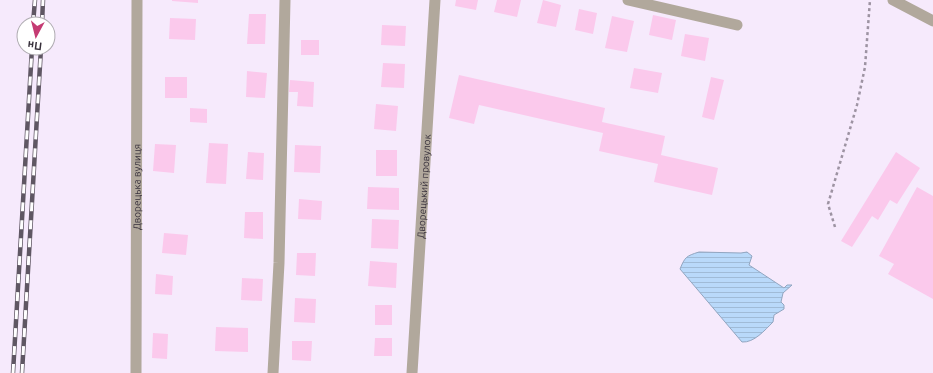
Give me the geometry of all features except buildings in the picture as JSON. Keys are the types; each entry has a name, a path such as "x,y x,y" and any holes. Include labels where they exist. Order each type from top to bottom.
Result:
{"street":[{"name":"Дворецька вулиця","path":"136,373 137,0"},
{"path":"273,373 279,263 285,0"},
{"name":"Дворецький провулок","path":"412,373 435,0"},
{"path":"628,0 737,25"},
{"path":"893,0 933,22"}],"path":[{"path":"835,227 828,204 857,105 865,67 870,0"}],"water":[{"path":"699,252 747,252 752,256 749,265 784,288 787,285 792,285 783,293 781,302 784,305 784,309 774,315 773,322 755,338 742,342 680,269 686,258"}],"railway":[{"path":"34,16 35,0"},
{"path":"42,16 43,0"},
{"path":"13,373 32,56"},
{"path":"22,373 41,56"}]}
